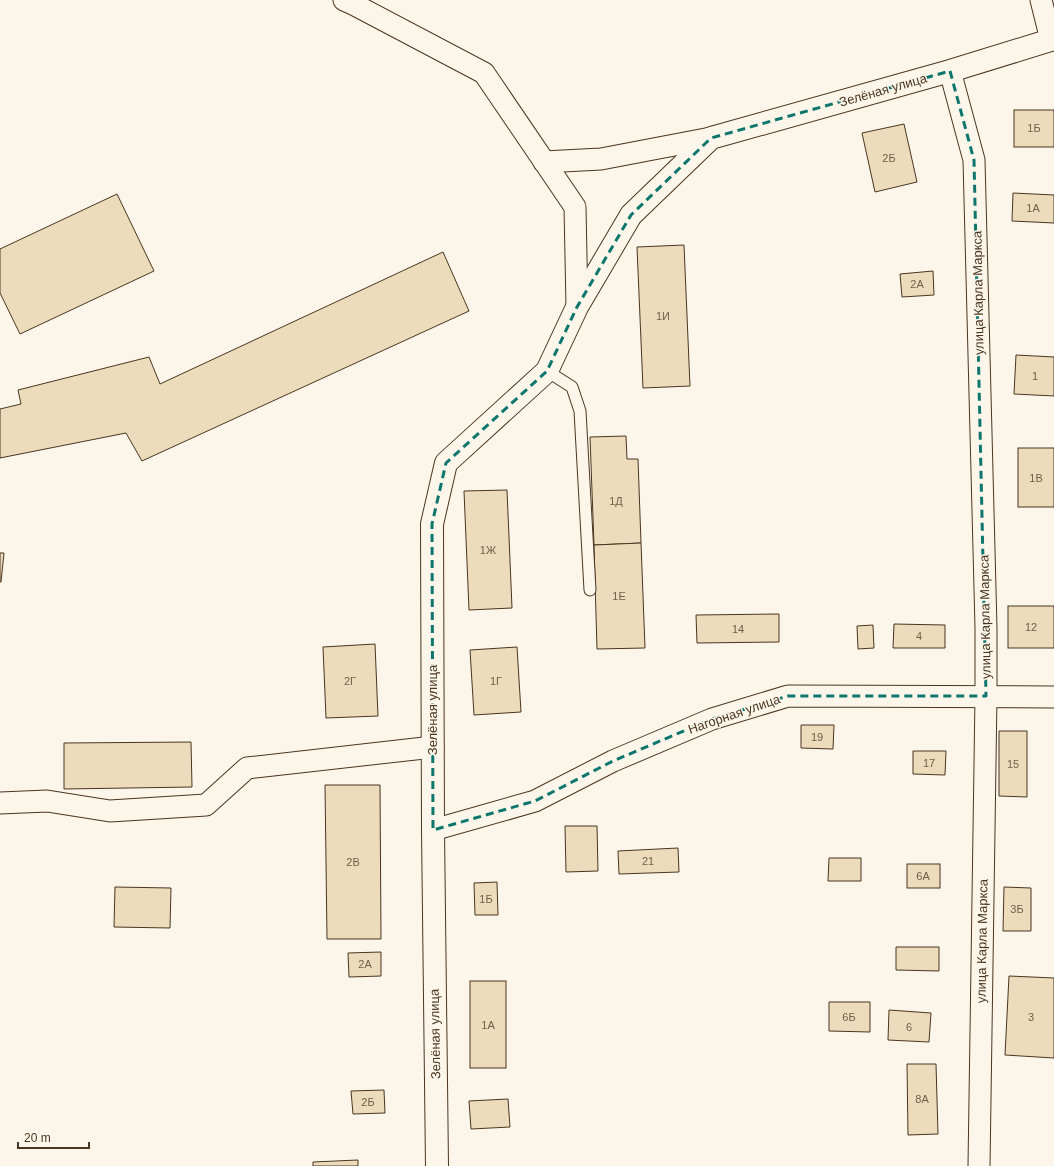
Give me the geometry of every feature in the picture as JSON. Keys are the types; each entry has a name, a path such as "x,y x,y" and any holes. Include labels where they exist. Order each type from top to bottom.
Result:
{"street":[{"path":"344,0 355,4 484,73 575,207 578,307"},
{"path":"1041,0 1053,39"},
{"name":"Зелёная улица","path":"437,1166 432,747 432,524 446,462 547,371 578,307 631,215 711,138 950,71 1053,39"},
{"name":"улица Карла Маркса","path":"950,71 974,160 986,628 979,1166"},
{"path":"544,162 601,159 711,138"},
{"name":"Нагорная улица","path":"433,830 535,801 613,762 712,719 788,696 1054,697"},
{"path":"0,803 47,801 110,811 206,805 247,768 432,747"}],"lane":[{"path":"547,371 572,387 580,411 590,590"}],"highlighted area":[{"path":"950,71 974,160 986,696 788,696 712,719 613,761 535,801 433,830 432,524 446,463 547,371 577,307 631,215 711,138"}],"building":[{"path":"1014,110 1054,110 1054,147 1014,147"},
{"path":"904,124 917,182 875,192 862,133"},
{"path":"1013,193 1054,195 1054,223 1012,221"},
{"path":"117,194 154,271 20,334 0,293 0,249"},
{"path":"684,245 690,386 643,388 637,247"},
{"path":"443,252 469,311 142,461 126,433 0,458 0,409 21,404 18,390 149,357 160,384"},
{"path":"933,271 934,295 902,297 900,274"},
{"path":"1016,355 1054,357 1054,396 1014,394"},
{"path":"626,436 627,459 638,459 641,543 594,545 590,437"},
{"path":"1018,448 1054,448 1054,507 1018,507"},
{"path":"507,490 512,608 469,610 464,491"},
{"path":"641,543 645,648 597,649 594,545"},
{"path":"0,553 4,553 1,582 0,582"},
{"path":"1008,606 1054,606 1054,648 1008,648"},
{"path":"779,614 779,642 697,643 696,615"},
{"path":"894,624 945,625 945,648 893,648"},
{"path":"873,625 874,648 858,649 857,626"},
{"path":"375,644 378,716 326,718 323,647"},
{"path":"517,647 521,712 474,715 470,650"},
{"path":"801,725 834,725 833,749 801,748"},
{"path":"999,731 1027,731 1027,797 999,796"},
{"path":"191,742 192,787 64,789 64,743"},
{"path":"913,751 946,751 945,775 913,774"},
{"path":"325,785 380,785 381,939 327,939"},
{"path":"565,826 597,826 598,871 566,872"},
{"path":"678,848 679,872 619,874 618,851"},
{"path":"829,858 861,858 861,881 828,881"},
{"path":"907,864 940,864 940,888 907,888"},
{"path":"497,882 498,915 475,915 474,883"},
{"path":"115,887 171,888 170,928 114,927"},
{"path":"1004,887 1031,888 1031,931 1003,931"},
{"path":"896,947 939,947 939,971 896,970"},
{"path":"381,952 381,976 349,977 348,953"},
{"path":"1009,976 1054,978 1054,1058 1005,1055"},
{"path":"470,981 506,981 506,1068 470,1068"},
{"path":"829,1002 870,1002 870,1032 829,1031"},
{"path":"889,1010 931,1013 929,1042 888,1040"},
{"path":"907,1064 936,1064 938,1134 908,1135"},
{"path":"384,1090 385,1113 353,1114 351,1091"},
{"path":"508,1099 510,1127 471,1129 469,1101"},
{"path":"358,1160 358,1166 313,1166 313,1162"}]}
